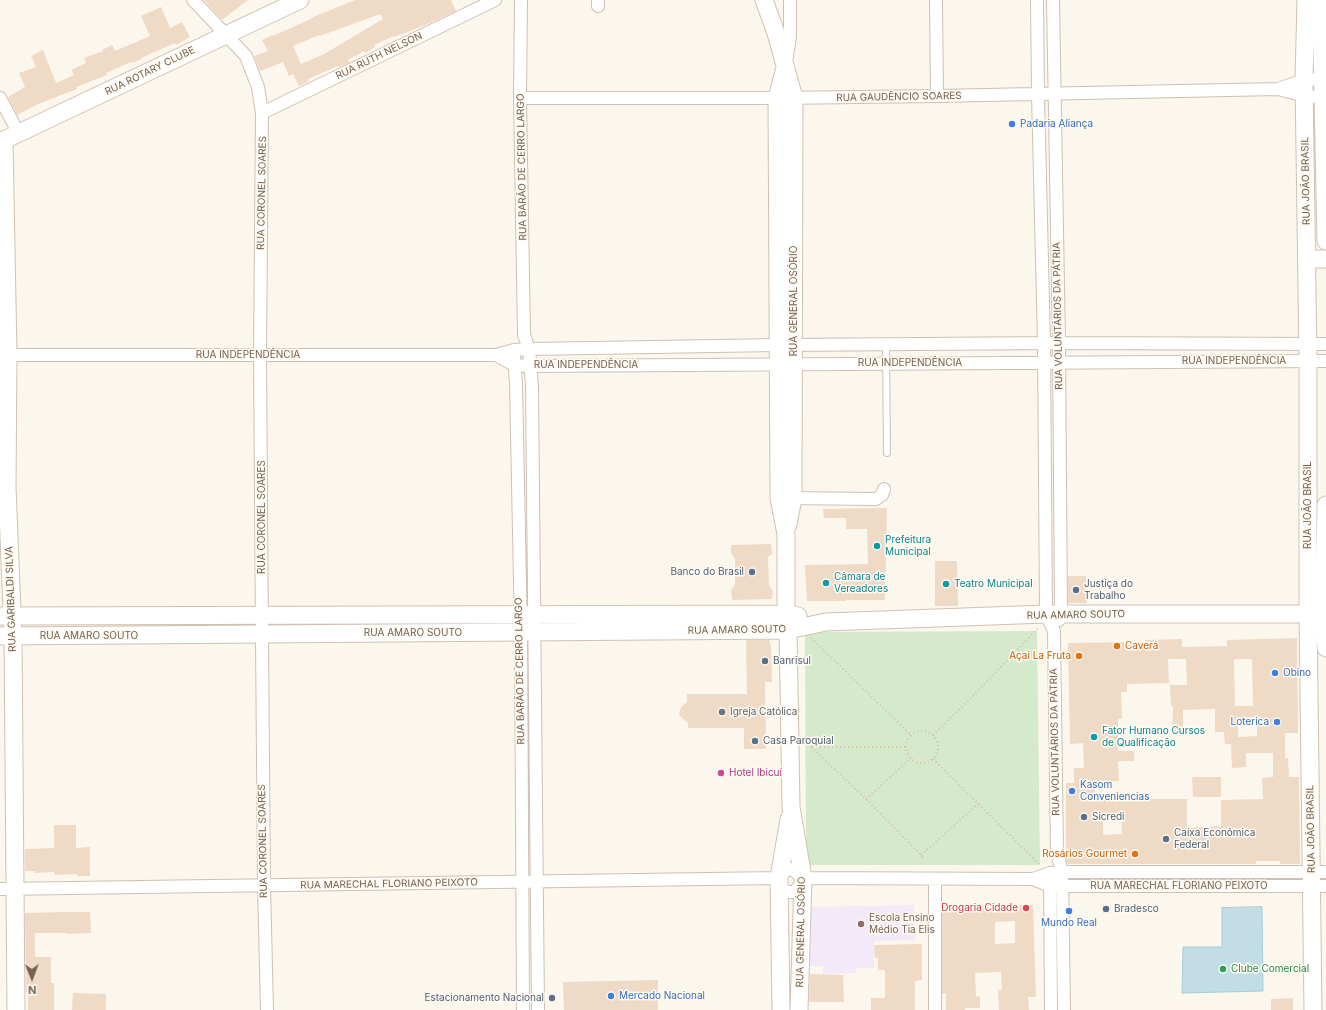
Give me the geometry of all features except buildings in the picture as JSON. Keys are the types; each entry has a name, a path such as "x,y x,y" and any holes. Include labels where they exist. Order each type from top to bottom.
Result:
{"street":[{"name":"RUA CORONEL SOARES","path":"193,0 246,56 258,87 262,113 260,355 264,885 267,1010"},
{"name":"RUA ROTARY CLUBE","path":"8,139 300,0"},
{"name":"RUA RUTH NELSON","path":"262,113 495,0"},
{"name":"RUA BARÃO DE CERRO LARGO","path":"521,0 520,98 524,335 530,349 532,410 533,532 527,615"},
{"path":"764,0 776,32 785,68"},
{"name":"RUA GENERAL OSÓRIO","path":"786,182 777,98 785,68 790,37 790,0"},
{"path":"936,0 937,96"},
{"name":"RUA VOLUNTÁRIOS DA PÁTRIA","path":"1037,0 1046,522 1054,614"},
{"name":"RUA VOLUNTÁRIOS DA PÁTRIA","path":"1051,1010 1057,853 1054,614 1060,521 1059,343 1053,0"},
{"name":"RUA JOÃO BRASIL","path":"1306,0 1304,88 1308,361 1320,614 1319,879 1313,1010"},
{"name":"RUA JOÃO BRASIL","path":"1321,0 1325,98 1326,241"},
{"name":"RUA GENERAL OSÓRIO","path":"785,68 794,98 786,182 786,534 791,807 803,878 799,1010"},
{"name":"RUA GAUDÊNCIO SOARES","path":"520,98 794,98 1278,89 1304,88 1324,79"},
{"name":"RUA GAUDÊNCIO SOARES","path":"1304,88 1325,98"},
{"path":"0,98 8,139"},
{"name":"RUA GARIBALDI SILVA","path":"8,139 3,215 7,889 16,1010"},
{"path":"1040,183 1056,183"},
{"path":"1307,259 1326,258"},
{"path":"514,350 524,335"},
{"name":"RUA INDEPENDÊNCIA","path":"4,356 496,355 514,350 530,349 786,345 1059,343 1326,344"},
{"path":"1146,362 1147,343"},
{"path":"690,347 690,365"},
{"name":"RUA BARÃO DE CERRO LARGO","path":"514,350 519,532 527,615 536,793 534,1010"},
{"name":"RUA INDEPENDÊNCIA","path":"496,355 514,365 530,366 1326,361"},
{"path":"516,411 532,410"},
{"path":"786,498 876,499 882,495 884,489"},
{"name":"RUA JOÃO BRASIL","path":"1326,505 1320,614 1326,648"},
{"path":"1046,522 1060,521"},
{"path":"519,532 533,532"},
{"name":"RUA AMARO SOUTO","path":"6,616 527,615 826,622 1054,614 1320,614"},
{"name":"RUA AMARO SOUTO","path":"6,636 528,632 787,622"},
{"name":"RUA BARÃO DE CERRO LARGO","path":"523,1010 521,793 528,632"},
{"path":"521,793 536,793"},
{"name":"RUA GENERAL OSÓRIO","path":"781,1010 779,878 791,807"},
{"name":"RUA MARECHAL FLORIANO PEIXOTO","path":"7,889 779,878 786,870 792,869 803,878 1033,879 1056,873 1319,879"},
{"path":"779,878 781,886 786,892 794,892 800,886 803,878"},
{"path":"935,879 935,1010"},
{"name":"RUA MARECHAL FLORIANO PEIXOTO","path":"1033,879 1056,885 1319,879"},
{"name":"RUA VOLUNTÁRIOS DA PÁTRIA","path":"1056,885 1064,1010"}],"lane":[{"path":"886,345 887,453"}],"path":[{"path":"933,735 1054,614"},
{"path":"810,638 911,736"},
{"path":"919,731 924,731 933,735 936,739 938,750 933,759 924,763 919,763 911,758 906,747 911,736 919,731"},
{"path":"906,747 811,747 866,799 924,859"},
{"path":"866,799 911,758"},
{"path":"933,759 1040,865 1056,873"},
{"path":"921,856 978,804"}],"shaded area":[{"name":"Escola Ensino Médio Tia Elis","path":"914,905 915,940 874,941 874,968 857,968 856,973 823,974 823,966 809,966 808,907"}],"green space":[{"path":"1037,631 1040,865 806,865 805,632"}],"water":[{"name":"Clube Comercial","path":"1262,907 1263,991 1182,993 1183,947 1222,947 1222,908"}],"place":[{"name":"Padaria Aliança","path":"1012,124"},
{"name":"Prefeitura Municipal","path":"877,546"},
{"name":"Banco do Brasil","path":"752,572"},
{"name":"Câmara de Vereadores","path":"826,583"},
{"name":"Teatro Municipal","path":"946,584"},
{"name":"Justiça do Trabalho","path":"1076,590"},
{"name":"Caverá","path":"1117,646"},
{"name":"Açai La Fruta","path":"1079,656"},
{"name":"Banrisul","path":"765,661"},
{"name":"Obino","path":"1275,673"},
{"name":"Igreja Católica","path":"722,712"},
{"name":"Loterica","path":"1277,722"},
{"name":"Fator Humano Cursos de Qualificação","path":"1094,737"},
{"name":"Casa Paroquial","path":"755,741"},
{"name":"Hotel Ibicuí","path":"721,773"},
{"name":"Kasom Conveniencias","path":"1072,791"},
{"name":"Sicredi","path":"1084,817"},
{"name":"Caixa Econômica Federal","path":"1166,839"},
{"name":"Rosários Gourmet","path":"1135,854"},
{"name":"Drogaria Cidade","path":"1026,908"},
{"name":"Bradesco","path":"1106,909"},
{"name":"Mundo Real","path":"1069,911"},
{"name":"Escola Ensino Médio Tia Elis","path":"861,924"},
{"name":"Clube Comercial","path":"1223,969"},
{"name":"Mercado Nacional","path":"611,996"},
{"name":"Estacionamento Nacional","path":"552,998"}]}
